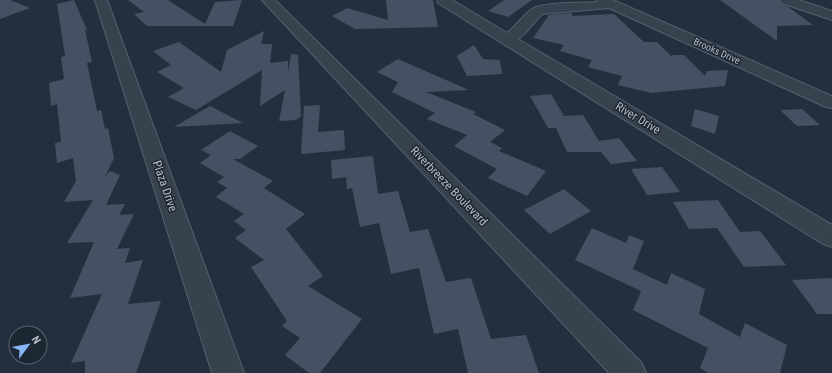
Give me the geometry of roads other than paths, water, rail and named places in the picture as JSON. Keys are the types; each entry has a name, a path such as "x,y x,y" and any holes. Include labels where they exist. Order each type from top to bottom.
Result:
{"street":[{"name":"Plaza Drive","path":"101,0 228,373"},
{"name":"Riverbreeze Boulevard","path":"268,0 630,373"},
{"name":"River Drive","path":"443,0 832,237"},
{"path":"786,0 832,16"},
{"path":"508,39 520,30 537,11 545,9 596,6 606,2"},
{"name":"Brooks Drive","path":"606,2 832,103"}]}
